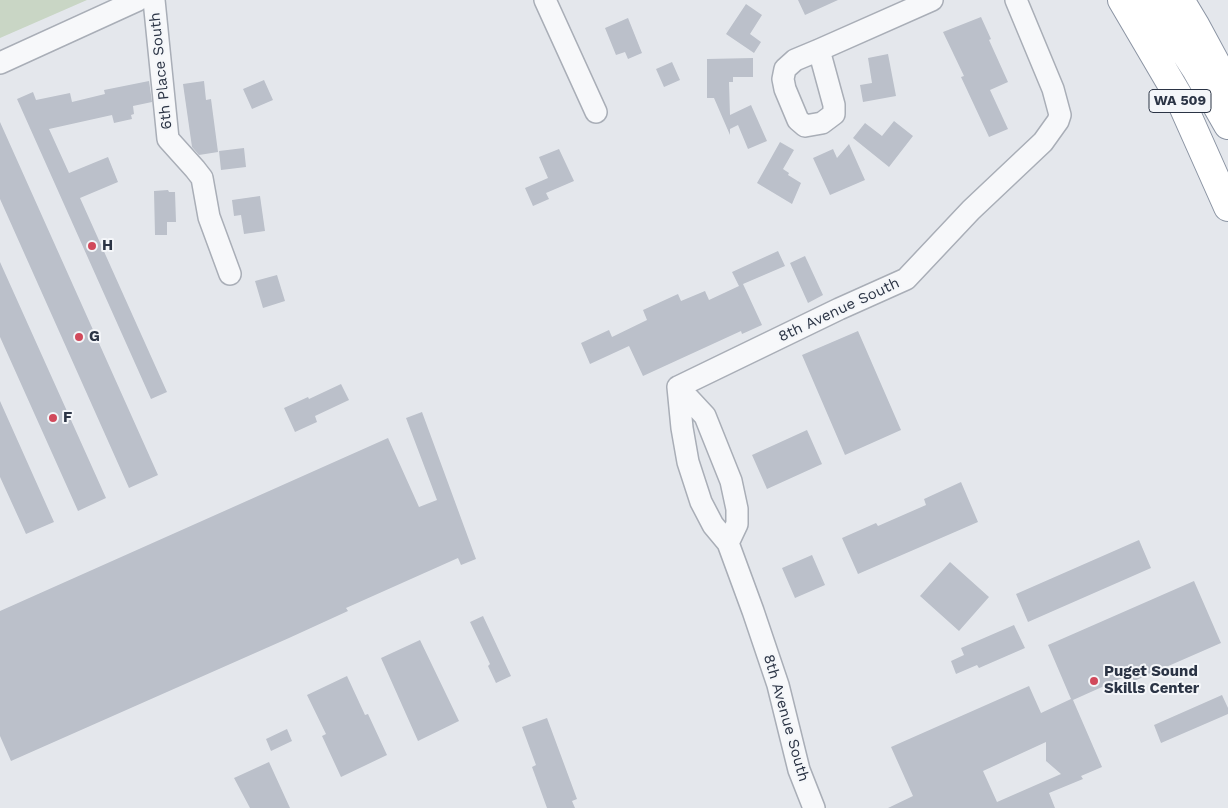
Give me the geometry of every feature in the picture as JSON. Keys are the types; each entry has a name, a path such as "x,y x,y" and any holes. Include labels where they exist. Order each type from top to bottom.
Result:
{"highway":[{"name":"WA 509","path":"1122,0 1179,97 1228,206"},
{"path":"1151,0 1196,69 1228,125"},
{"path":"1180,0 1228,86"}],"street":[{"path":"0,63 138,0"},
{"name":"6th Place South","path":"154,0 168,139 196,168 202,178 209,218 230,274"},
{"path":"545,0 596,112"},
{"path":"819,50 932,0"},
{"name":"8th Avenue South","path":"814,808 799,770 778,685 764,640 728,543 714,525 701,502 688,462 678,387 839,309 906,279 971,210 1043,142 1058,121 1060,115 1053,89 1016,0"},
{"path":"678,387 705,416 731,481 737,509 737,524 728,543"}],"green space":[{"path":"0,0 87,0 0,38"}],"building":[{"path":"798,0 838,0 805,15"},
{"path":"746,4 762,15 750,34 761,42 754,53 726,34"},
{"path":"981,17 1008,82 990,90 1008,129 989,137 961,77 964,76 943,32"},
{"path":"628,18 642,53 628,59 625,52 616,55 605,28"},
{"path":"888,54 896,96 863,102 860,85 872,83 868,58"},
{"path":"753,58 753,77 733,77 733,82 729,82 730,115 751,105 767,141 748,149 738,125 730,129 730,135 714,98 707,98 707,59"},
{"path":"672,62 680,80 664,87 656,69"},
{"path":"264,80 273,100 252,109 243,89"},
{"path":"149,81 152,102 133,106 134,114 131,115 132,119 114,123 112,115 49,129 69,173 108,157 118,182 80,198 167,392 151,399 17,99 33,92 36,100 70,93 72,102 105,94 104,90"},
{"path":"204,81 206,100 211,99 218,152 199,155 192,147 183,84"},
{"path":"894,121 913,136 889,167 853,138 865,123 882,136"},
{"name":"G","path":"0,122 158,475 129,488 0,199"},
{"path":"780,142 794,150 783,169 789,173 788,175 801,183 792,204 757,183"},
{"path":"849,144 865,180 830,195 813,158 833,149 837,158"},
{"path":"244,148 246,167 221,170 219,151"},
{"path":"559,149 574,181 546,193 549,199 533,206 525,188 548,178 539,157"},
{"path":"168,190 169,192 175,192 176,222 167,222 167,235 155,235 154,191"},
{"path":"260,196 265,231 244,234 241,215 234,216 232,200"},
{"path":"778,251 785,266 743,284 762,325 742,334 741,331 643,376 629,346 590,364 581,343 609,330 612,337 647,320 643,310 678,294 681,301 705,291 709,300 739,286 732,272"},
{"path":"805,256 823,295 808,303 790,263"},
{"name":"F","path":"0,262 106,498 78,511 0,337"},
{"path":"277,275 285,301 263,308 255,281"},
{"path":"858,331 901,430 845,455 802,355"},
{"path":"341,384 349,400 315,416 317,422 295,432 284,408"},
{"path":"0,401 54,522 26,534 0,477"},
{"path":"422,412 476,559 461,565 458,558 346,608 348,611 289,638 11,761 0,736 0,611 388,438 419,507 437,500 406,418"},
{"path":"807,430 822,464 767,489 752,455"},
{"path":"961,482 978,522 858,574 842,538 876,523 878,526 926,505 924,499"},
{"path":"1139,540 1151,568 1028,622 1016,594"},
{"path":"812,555 825,585 795,598 782,568"},
{"path":"950,562 989,597 959,631 920,596"},
{"path":"1194,581 1221,643 1134,681 1131,674 1073,700 1102,767 1081,776 1083,779 1049,793 1055,808 888,808 913,796 891,747 1029,686 1041,713 1071,699 1048,645","holes":["1046,742 1046,761 1061,774 997,802 983,771"]},
{"path":"483,616 511,676 496,683 488,666 490,664 470,622"},
{"path":"1014,625 1025,648 979,668 977,665 956,674 951,661 964,655 961,648"},
{"path":"420,640 459,721 418,741 381,658"},
{"path":"347,676 365,715 368,714 387,755 341,777 322,736 326,734 307,695"},
{"path":"1222,695 1228,708 1228,714 1161,743 1154,725"},
{"path":"547,718 577,799 572,801 575,808 547,808 532,767 536,765 522,727"},
{"path":"287,729 292,741 271,751 266,739"},
{"path":"269,762 290,808 250,808 234,778"}],"place":[{"name":"H","path":"92,246"},
{"name":"G","path":"79,337"},
{"name":"F","path":"53,418"},
{"name":"Puget Sound Skills Center","path":"1094,681"}]}
